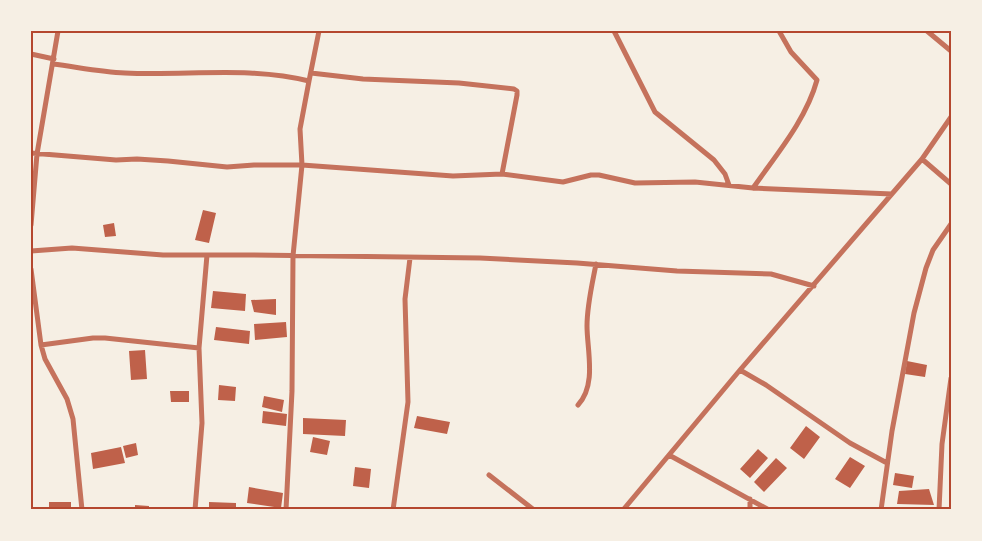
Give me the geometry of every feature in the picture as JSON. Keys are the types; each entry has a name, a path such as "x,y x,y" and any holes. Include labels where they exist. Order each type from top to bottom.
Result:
{"street":[{"path":"31,224 34,153 58,31"},
{"path":"286,510 292,392 293,256 302,165 300,129 319,31"},
{"path":"614,31 655,112 714,160 726,174 729,185"},
{"path":"753,188 801,117 817,80 791,52 779,31"},
{"path":"927,31 951,51"},
{"path":"31,54 53,61 124,73 257,73 291,76 309,81"},
{"path":"312,72 363,79 458,83 514,89 517,91 517,95 502,174"},
{"path":"623,510 740,370 892,194 922,158 951,117"},
{"path":"34,153 227,167 302,165 453,176 502,174 563,182 591,175 635,183 695,182 753,188 892,194"},
{"path":"922,158 951,184"},
{"path":"881,510 905,355 926,268 933,250 951,224"},
{"path":"31,251 72,248 146,255 480,258 596,264 677,271 770,274 814,286"},
{"path":"195,510 202,423 199,348 207,255"},
{"path":"393,510 408,402 405,299 410,258"},
{"path":"578,405 584,396 590,373 590,348 587,327 589,300 596,264"},
{"path":"31,269 41,345 45,358 67,399 74,419 82,510"},
{"path":"41,345 99,338 199,348"},
{"path":"740,370 766,385 850,443 887,463"},
{"path":"939,510 942,444 951,378"},
{"path":"669,454 769,510"},
{"path":"489,475 534,510"},
{"path":"750,499 750,510"}],"building":[{"path":"203,210 216,213 209,243 195,240"},
{"path":"114,223 116,236 105,237 103,225"},
{"path":"213,291 246,294 245,311 211,308"},
{"path":"276,299 276,315 254,312 251,300"},
{"path":"286,322 287,337 255,340 254,324"},
{"path":"216,327 250,331 249,344 214,340"},
{"path":"145,350 147,379 131,380 129,351"},
{"path":"907,361 927,365 925,377 905,374"},
{"path":"219,385 236,387 235,401 218,400"},
{"path":"170,391 189,391 189,402 171,402"},
{"path":"264,396 284,400 282,412 262,407"},
{"path":"263,411 287,414 286,426 262,423"},
{"path":"417,416 450,422 447,434 414,428"},
{"path":"303,418 346,420 345,436 303,434"},
{"path":"806,426 820,437 804,459 790,448"},
{"path":"313,437 330,441 327,455 310,452"},
{"path":"136,443 138,455 126,458 123,446"},
{"path":"121,447 125,463 93,469 91,453"},
{"path":"758,449 768,458 750,478 740,469"},
{"path":"850,457 865,466 850,488 835,479"},
{"path":"776,458 787,468 764,492 754,482"},
{"path":"355,467 371,469 369,488 353,486"},
{"path":"895,473 914,476 912,488 893,485"},
{"path":"249,487 283,493 281,508 247,503"},
{"path":"929,489 934,505 897,504 899,491"},
{"path":"49,502 71,502 71,510 49,510"},
{"path":"209,502 236,503 236,510 209,510"},
{"path":"135,505 149,506 149,510 135,510"},
{"path":"130,507 130,510 102,510 102,508"}]}
